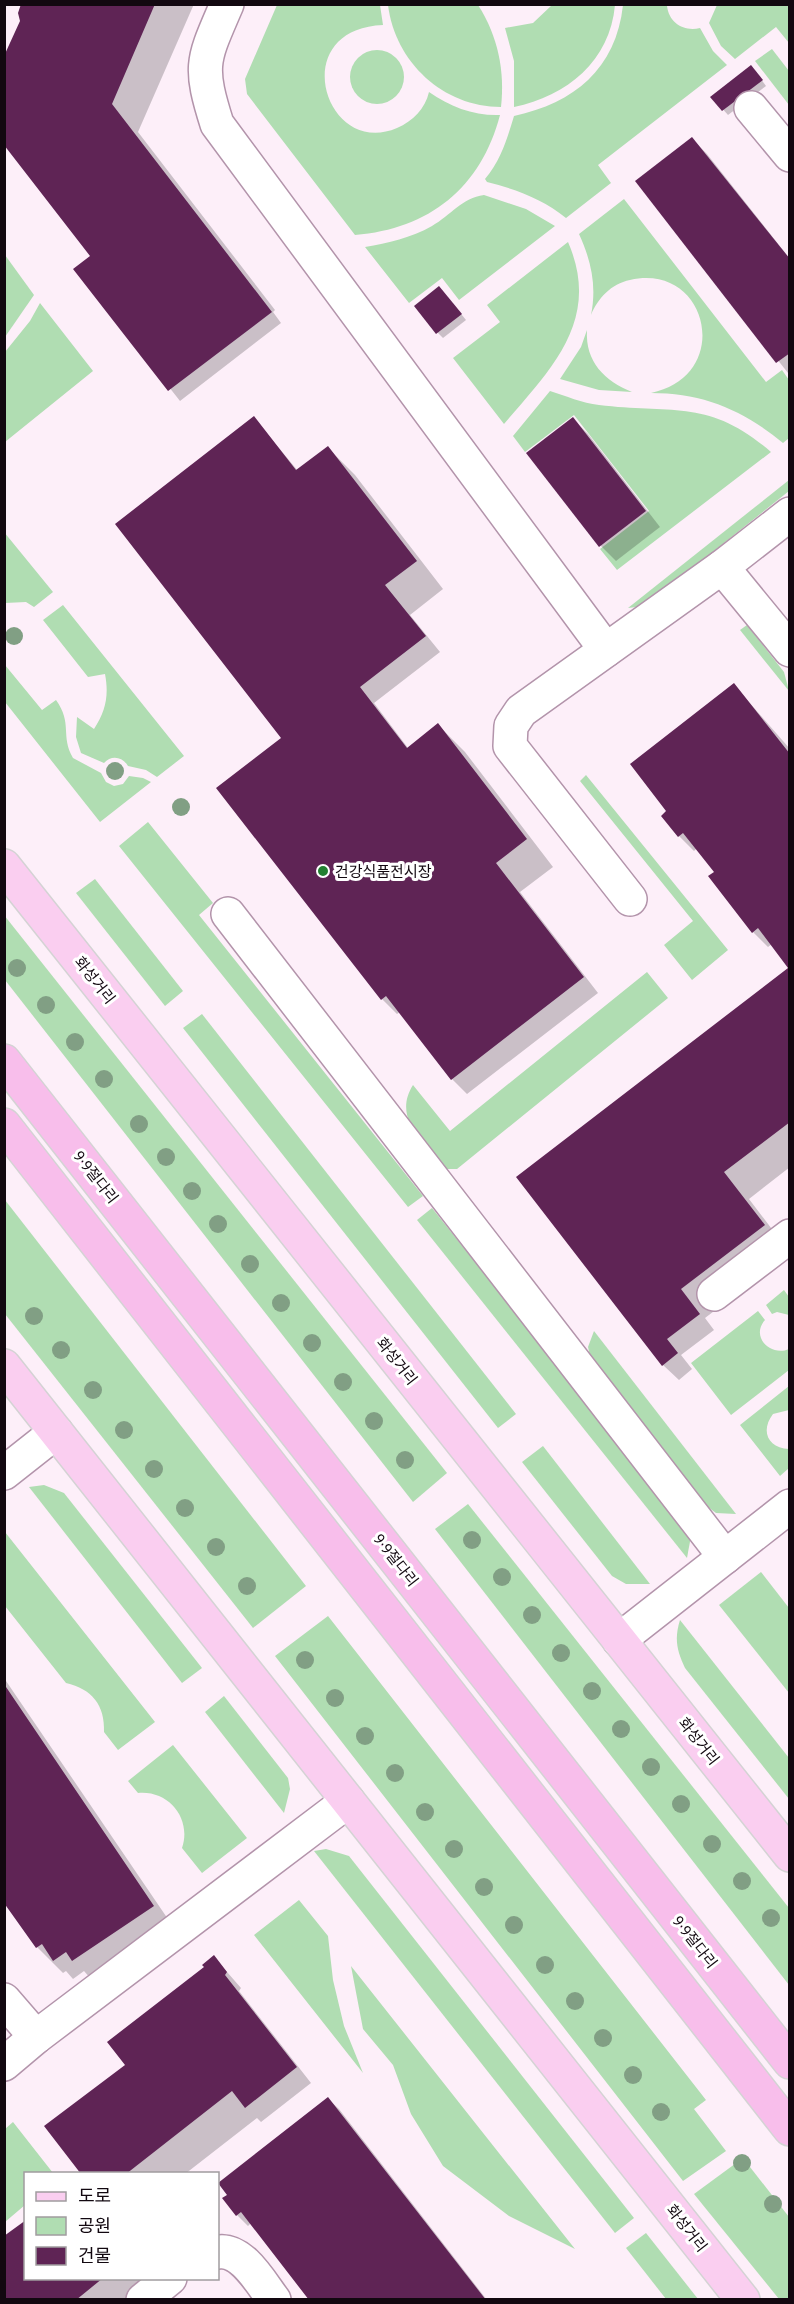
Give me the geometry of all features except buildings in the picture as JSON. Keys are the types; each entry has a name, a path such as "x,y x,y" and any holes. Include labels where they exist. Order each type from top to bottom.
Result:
{"highway":[{"name":"9·9절다리","path":"4,1061 788,2060"},
{"path":"4,1125 789,2129"}],"main road":[{"name":"화성거리","path":"4,866 789,1855"},
{"name":"화성거리","path":"4,1366 743,2300"}],"street":[{"path":"227,4 205,56 205,84 217,124 606,650"},
{"path":"751,108 789,156"},
{"path":"630,899 510,746 511,726 521,711 722,567 789,514"},
{"path":"722,567 789,650"},
{"path":"228,914 725,1557"},
{"path":"714,1294 789,1236"},
{"path":"4,1473 56,1432"},
{"path":"619,1640 789,1506"},
{"path":"4,2064 36,2037 348,1801"},
{"path":"4,2000 36,2037"},
{"path":"219,2252 223,2251 241,2259 274,2300"},
{"path":"143,2300 168,2280"}],"green space":[{"path":"277,5 380,5 383,25 353,32 334,47 325,68 326,90 335,110 351,126 372,133 397,128 418,114 429,92 463,110 500,115 480,164 448,200 428,214 406,224 355,235 247,94 245,79"},
{"path":"388,5 478,5 491,29 499,54 502,80 501,107 480,105 460,99 442,90 425,77 400,45 392,26"},
{"path":"552,5 615,5 605,43 582,73 568,85 551,94 514,107 514,61 505,28 533,23"},
{"path":"623,5 667,6 668,12 678,25 688,29 700,28 713,51 727,65 598,165 611,183 566,218 548,205 487,182 485,179 499,157 514,116 536,110 573,92 601,65 619,28"},
{"path":"717,5 789,5 789,43 776,27 735,59 721,46 709,23"},
{"path":"772,49 789,71 789,105 755,61"},
{"path":"372,50 382,50 392,54 400,62 404,77 400,92 392,100 382,104 372,104 362,100 354,92 350,82 350,72 354,62 362,54"},
{"path":"484,195 526,209 555,226 459,300 442,278 409,303 365,247 416,234 439,222 463,203"},
{"path":"624,199 766,382 782,370 789,380 789,438 783,443 753,421 722,406 688,396 651,393 677,383 694,366 702,345 701,323 693,303 678,288 657,279 623,282 606,293 597,303 591,315 592,273 579,234"},
{"path":"568,242 577,270 579,296 575,319 554,363 504,424 453,358 500,322 487,305"},
{"path":"4,255 34,295 5,337"},
{"path":"40,303 93,371 5,442 5,352 30,321"},
{"path":"587,330 589,352 593,361 605,376 632,392 599,390 560,379 581,347"},
{"path":"550,391 593,404 689,412 709,416 728,423 749,435 771,452 617,570 600,549 649,511 574,415 525,452 513,436"},
{"path":"789,480 789,491 645,606 628,608"},
{"path":"4,532 53,592 34,607 26,602 5,603"},
{"path":"63,605 184,756 157,777 146,770 128,766 120,759 113,758 104,763 81,753 76,737 77,717 94,729 104,709 106,682 105,674 88,677 43,620"},
{"path":"747,625 784,672 789,691 740,630"},
{"path":"5,665 42,710 56,700 64,716 67,743 73,758 101,773 106,782 114,786 123,784 129,776 151,782 100,822 5,702"},
{"path":"586,775 728,950 692,980 664,945 693,921 580,781"},
{"path":"148,822 213,903 199,915 423,1196 408,1207 119,846"},
{"path":"95,879 183,991 165,1006 76,893"},
{"path":"4,915 447,1473 413,1502 5,980"},
{"path":"647,972 668,998 457,1169 444,1169 420,1140 408,1119 407,1097 413,1085 450,1131"},
{"path":"202,1014 516,1414 498,1428 183,1028"},
{"path":"5,1200 306,1586 253,1628 5,1314"},
{"path":"432,1208 687,1527 691,1536 687,1558 417,1220"},
{"path":"784,1290 789,1297 789,1315 777,1312 772,1314 766,1305"},
{"path":"758,1311 765,1320 761,1326 761,1339 770,1348 782,1351 789,1349 789,1370 731,1415 691,1363"},
{"path":"594,1331 736,1514 716,1513 708,1507 590,1356 588,1347"},
{"path":"789,1386 789,1410 773,1414 767,1426 768,1438 771,1442 776,1446 789,1449 789,1468 780,1476 740,1425"},
{"path":"543,1446 650,1584 626,1584 612,1576 522,1462"},
{"path":"44,1485 64,1493 202,1668 182,1683 29,1487"},
{"path":"468,1504 789,1908 789,1985 435,1529"},
{"path":"5,1532 155,1722 118,1750 104,1732 102,1714 95,1700 83,1689 66,1683 5,1606"},
{"path":"761,1572 789,1608 789,1693 719,1605"},
{"path":"328,1616 706,2100 694,2109 726,2151 683,2181 275,1656"},
{"path":"680,1620 789,1758 789,1799 685,1668 677,1645"},
{"path":"224,1696 288,1778 290,1789 284,1813 205,1712"},
{"path":"173,1745 247,1838 202,1873 182,1848 184,1827 175,1808 159,1796 138,1793 128,1781"},
{"path":"326,1849 349,1856 634,2218 615,2233 314,1851"},
{"path":"299,1900 328,1936 333,1980 344,2026 363,2073 254,1935"},
{"path":"351,1966 575,2249 509,2216 443,2166 411,2114 393,2065 363,2029"},
{"path":"13,2122 52,2172 24,2172 24,2206 5,2222 5,2129"},
{"path":"743,2158 789,2217 789,2299 779,2299 694,2194"},
{"path":"646,2233 698,2299 666,2299 626,2248"}],"place":[{"name":"건강식품전시장","path":"323,871"}]}
